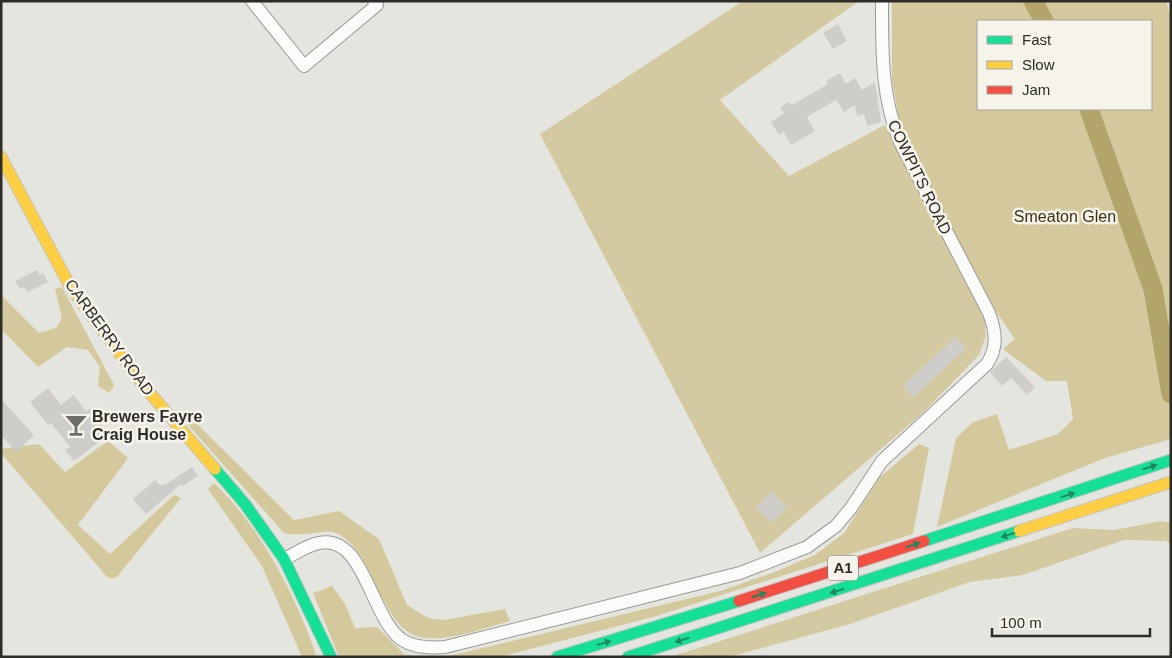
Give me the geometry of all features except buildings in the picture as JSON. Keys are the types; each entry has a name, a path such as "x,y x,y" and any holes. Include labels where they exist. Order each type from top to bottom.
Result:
{"main road":[{"name":"CARBERRY ROAD","path":"1,157 71,288 143,385 245,504 284,559 331,657"},
{"name":"A1","path":"557,657 800,582 1171,460"},
{"name":"A1","path":"628,657 1171,482"}],"street":[{"path":"252,1 304,66 377,5 374,1"},
{"name":"COWPITS ROAD","path":"284,559 319,543 340,546 350,553 393,631 404,641 431,648 445,647 740,573 806,547 836,526 851,508 882,461 987,364 993,354 995,343 994,328 989,313 900,142 891,121 885,96 882,58 882,1"}],"shaded area":[{"path":"743,1 859,1 720,100 789,176 885,125 984,314 986,336 979,355 924,412 760,553 540,134"},
{"path":"1161,521 1166,541 1124,540 1023,575 970,582 850,624 729,657 670,657 1073,528 1114,530"}],"green space":[{"name":"Smeaton Glen","path":"892,1 1166,1 1171,17 1171,439 1105,458 937,527 956,438 973,422 997,414 1009,450 1058,434 1073,419 1067,381 1046,381 1003,349 1015,339 993,307 900,127 892,79"},
{"path":"62,287 114,385 109,393 98,386 100,367 88,350 67,347 38,367 1,329 1,295 39,333 56,328 62,318 55,289"},
{"path":"185,412 294,520 339,511 379,539 407,605 428,618 444,620 505,609 510,621 456,636 441,638 426,638 414,635 404,629 387,607 363,561 351,544 333,532 284,533 181,417"},
{"path":"108,441 128,458 78,525 110,554 174,495 181,498 116,578 108,578 1,453 1,449 39,444 65,472"},
{"path":"919,444 929,448 913,534 653,617 499,657 445,657 720,591 772,573 815,555 844,533 880,477"},
{"path":"214,483 247,520 262,542 288,587 317,657 302,657 262,566 208,489"},
{"path":"1161,521 1171,523 1171,545 1166,541"},
{"path":"332,586 345,604 355,628 377,627 404,654 417,657 339,657 313,593"}],"waterway":[{"path":"1033,1 1043,20"},
{"path":"1089,110 1153,289 1171,394"}],"traffic: fast":[{"path":"924,541 1171,460"},
{"path":"215,469 245,504 284,559 331,657"},
{"path":"628,657 1019,531"},
{"path":"557,657 739,601"}],"traffic: slow":[{"path":"1,157 71,288 143,385 215,469"},
{"path":"1019,531 1171,482"}],"traffic: jam":[{"path":"739,601 924,541"}],"place":[{"name":"Brewers Fayre Craig House","path":"76,425"}]}
